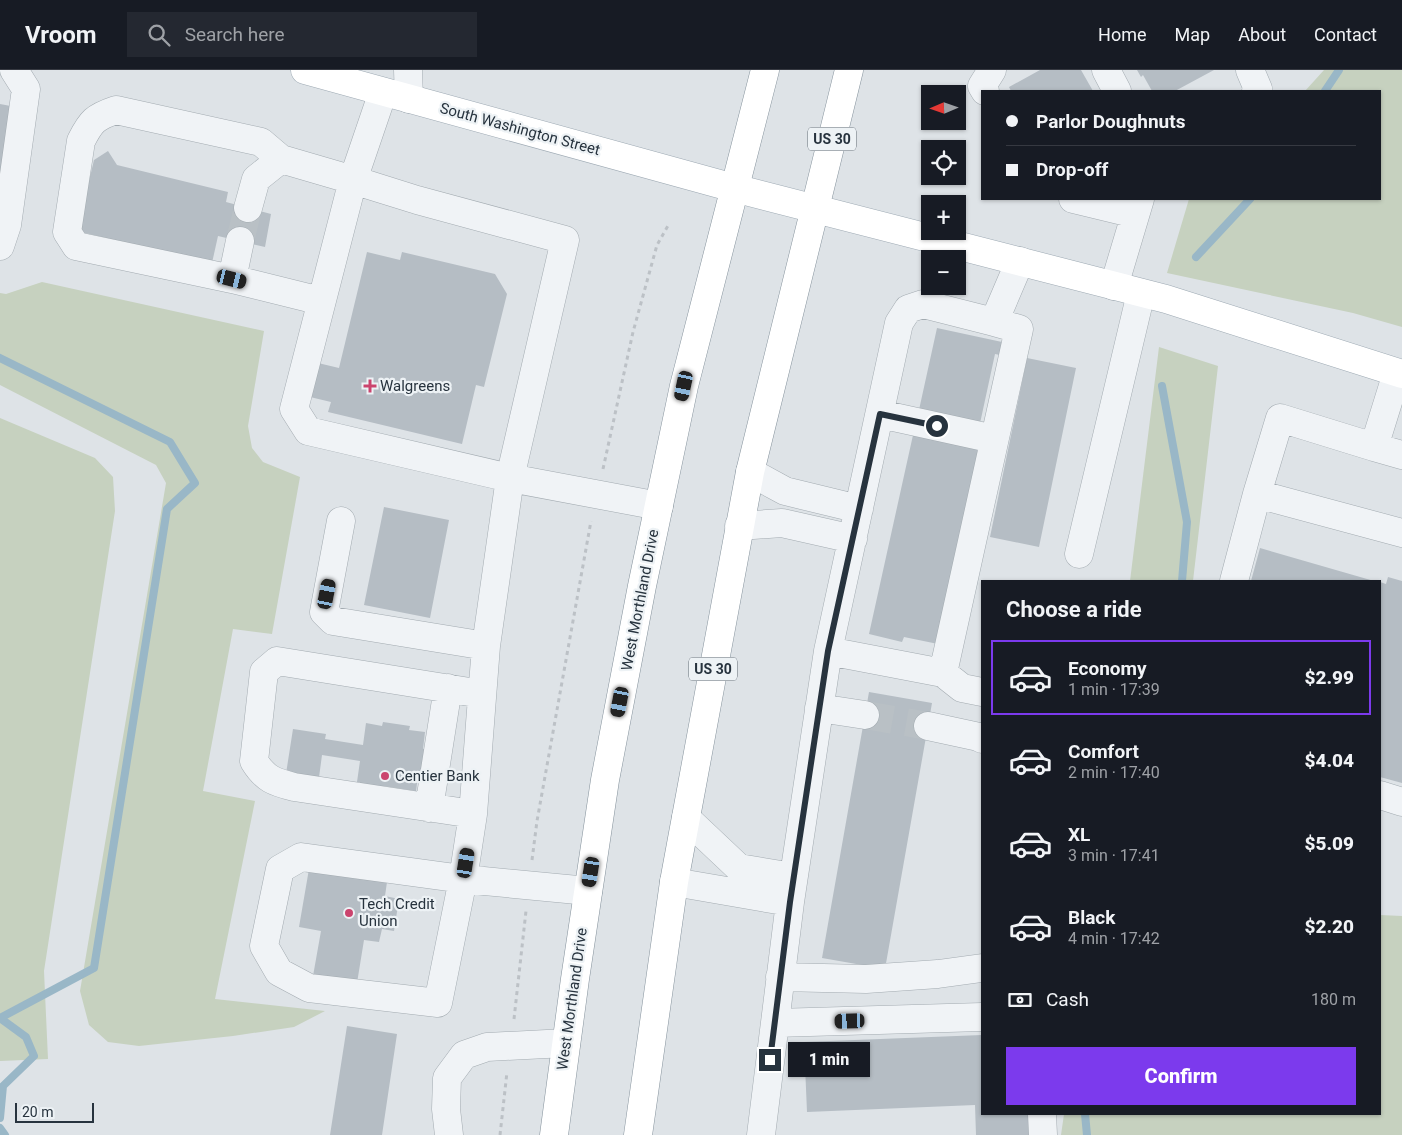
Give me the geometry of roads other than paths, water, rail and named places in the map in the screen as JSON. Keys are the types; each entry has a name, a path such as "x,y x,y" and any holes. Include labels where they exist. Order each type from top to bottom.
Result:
{"main road":[{"name":"South Washington Street","path":"305,70 734,188 1141,293 1399,373"},
{"name":"West Morthland Drive","path":"554,1135 605,780 659,506 684,386 764,70"},
{"name":"US 30","path":"638,1135 674,882 750,472 849,70"}],"street":[{"path":"0,246 6,225 26,89 14,70"},
{"path":"408,70 409,99"},
{"path":"984,90 982,86 992,70"},
{"path":"1106,70 1116,90"},
{"path":"1250,70 1257,90"},
{"path":"383,92 353,180 294,409 308,430 510,478 659,506"},
{"path":"321,301 232,279 76,246 66,232 81,141 88,127 98,116 116,110 261,142 281,159 417,200 565,240 510,478 486,646 473,814 463,879 438,1002 309,988 279,972 264,946 280,870 301,857 463,879 588,891"},
{"path":"248,208 256,179 281,159"},
{"path":"1083,200 1138,206 1114,286"},
{"path":"232,279 240,241"},
{"path":"994,322 1020,261"},
{"path":"1079,554 1141,293"},
{"path":"761,1135 791,889 828,651 900,322 908,309 923,304 1019,329 942,673"},
{"path":"1374,447 1399,373"},
{"path":"880,414 994,439"},
{"path":"1234,580 1280,418 1402,455"},
{"path":"750,472 785,491 859,509"},
{"path":"1257,494 1402,533"},
{"path":"341,521 324,612 333,621 486,646"},
{"path":"740,526 782,523 852,539"},
{"path":"828,651 942,673 962,688 981,692"},
{"path":"473,814 321,792 272,781 260,771 254,760 264,672 277,662 482,694"},
{"path":"429,808 448,688"},
{"path":"819,708 865,715"},
{"path":"928,726 981,739"},
{"path":"1381,795 1402,802"},
{"path":"686,818 739,868 791,889"},
{"path":"674,882 791,889"},
{"path":"780,977 866,979 938,974 981,968"},
{"path":"775,1023 981,1017"},
{"path":"449,1135 446,1109 447,1078 464,1055 487,1048 566,1043"},
{"path":"1042,1115 1043,1135"}],"waterway":[{"path":"1326,90 1339,70"},
{"path":"1196,257 1249,200"},
{"path":"0,358 170,442 195,483 167,509 94,968 0,1018 26,1037 34,1056 3,1086 0,1118"},
{"path":"1162,386 1187,522 1182,580"},
{"path":"1085,1115 1087,1135"},
{"path":"0,1128 5,1135"}],"tunnel":[{"path":"240,241 248,208"},
{"path":"865,715 928,726"}],"place":[{"name":"Walgreens","path":"370,386"},
{"name":"Centier Bank","path":"385,776"},
{"name":"Tech Credit Union","path":"349,913"}]}
